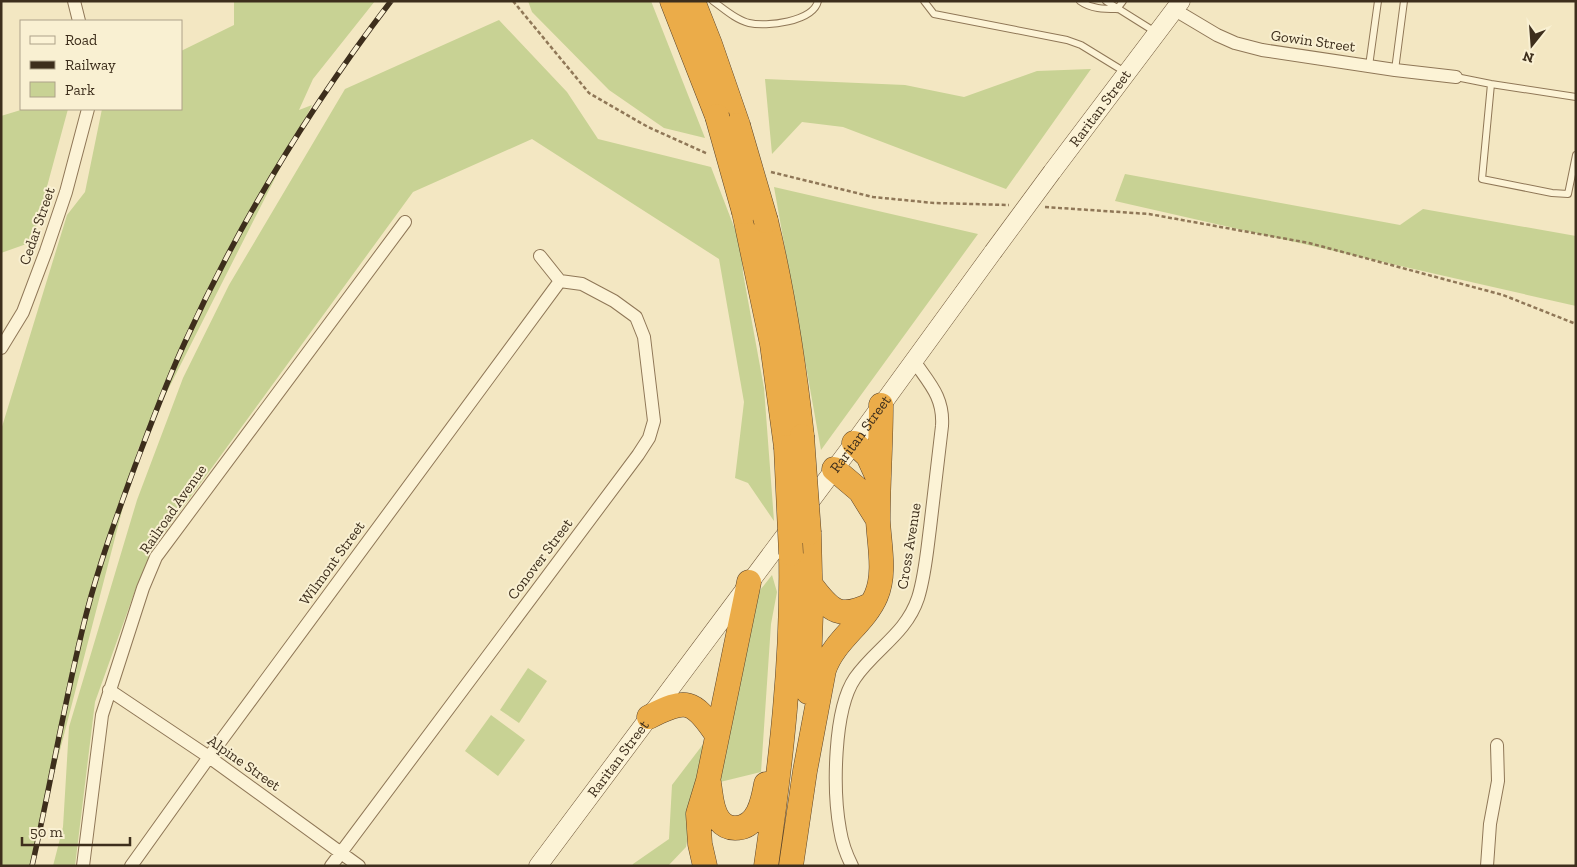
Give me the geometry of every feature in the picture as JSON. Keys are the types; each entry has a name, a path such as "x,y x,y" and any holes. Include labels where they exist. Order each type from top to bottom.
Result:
{"highway":[{"path":"672,1 727,121 766,222 791,342 794,441 790,648 786,712 766,866"},
{"path":"694,5 710,44 727,121 744,212 794,441 809,533 811,585 810,666 805,771"},
{"path":"791,866 805,771 826,662 872,604 880,582 878,520 881,405"},
{"path":"854,443 868,456 879,482"},
{"path":"834,469 860,491 878,520"},
{"path":"705,866 700,844 698,814 708,781 748,582"},
{"path":"811,585 825,603 838,611 853,612 872,604"},
{"path":"649,717 670,706 687,704 701,712 717,735"},
{"path":"708,781 713,806 722,824 734,828 746,826 751,822 762,802 786,712"}],"street":[{"path":"74,1 79,20"},
{"name":"Raritan Street","path":"538,866 748,582 854,443 1052,172 1178,6"},
{"name":"Gowin Street","path":"1178,6 1217,35 1235,43 1262,50 1456,77"},
{"name":"Cedar Street","path":"1,348 23,312 46,251 66,192 88,110"},
{"name":"Railroad Avenue","path":"83,866 102,715 143,588 156,557 405,222"},
{"path":"540,256 560,281"},
{"name":"Wilmont Street","path":"131,866 209,757 560,281"},
{"name":"Conover Street","path":"331,866 649,438 654,421 644,337 636,317 614,301 582,284 560,281"},
{"name":"Cross Avenue","path":"852,866 843,844 837,806 838,742 842,709 850,685 900,631 910,616 918,597 923,577 942,426 942,408 936,391 914,361"},
{"name":"Alpine Street","path":"110,690 209,757 359,866"},
{"path":"1487,866 1490,824 1498,781 1497,745"}],"lane":[{"path":"694,5 712,1 739,19 761,25 802,18 817,6 818,1"},
{"path":"924,1 934,14 1081,44 1127,73"},
{"path":"1080,1 1086,5 1101,9 1117,9"},
{"path":"1106,1 1158,34"},
{"path":"1117,9 1123,1"},
{"path":"1369,66 1378,1"},
{"path":"1395,70 1404,1"},
{"path":"1456,77 1576,97"},
{"path":"1491,84 1482,179 1552,193 1568,194 1576,155"}],"green space":[{"path":"234,1 375,1 313,79 299,110 312,105 138,449 30,866 1,866 1,430 67,215 85,192 102,110 182,110 182,51 234,25"},
{"path":"528,1 651,1 705,138 664,128 609,90 532,12"},
{"path":"499,20 567,92 598,139 711,167 741,245 743,273 764,388 774,521 748,483 735,478 744,402 719,259 532,139 413,192 154,547 136,588 95,702 75,866 53,866 63,827 69,727 137,500 183,378 229,285 345,89"},
{"path":"1091,69 1006,189 843,127 802,122 772,154 765,79 905,85 964,97 1037,71"},
{"path":"21,110 68,110 32,242 1,253 1,116"},
{"path":"1125,174 1400,225 1423,209 1576,236 1576,306 1115,201"},
{"path":"774,187 978,234 821,450"},
{"path":"772,575 777,592 771,624 761,772 720,782 753,599"},
{"path":"528,668 547,681 519,723 500,710"},
{"path":"491,715 525,740 498,776 465,751"},
{"path":"704,743 686,847 668,866 632,866 669,839 672,785"}],"railway":[{"path":"32,866 71,678 91,596 102,558 171,373 206,297 278,166 332,82 391,1"}]}
